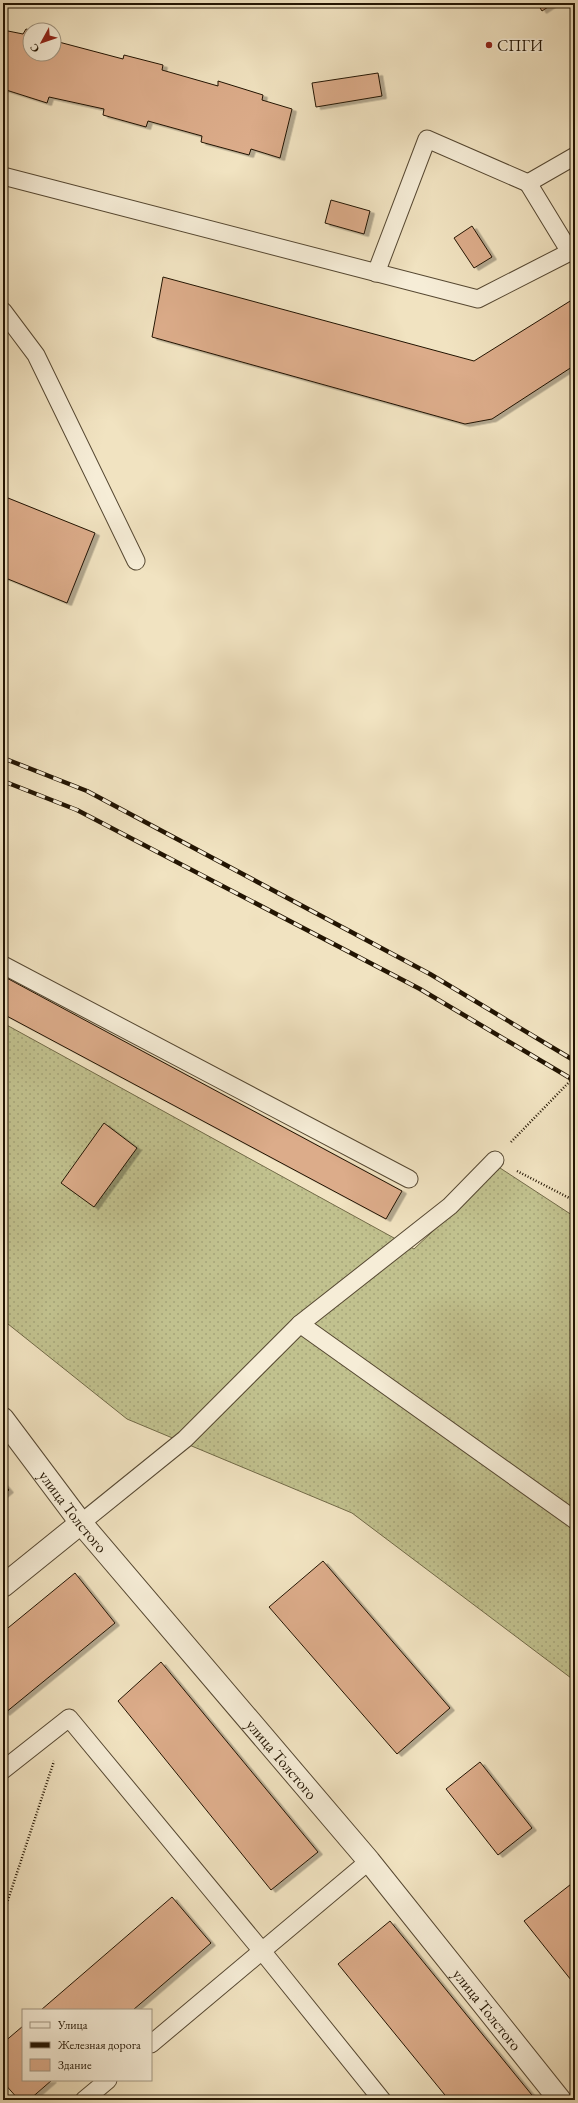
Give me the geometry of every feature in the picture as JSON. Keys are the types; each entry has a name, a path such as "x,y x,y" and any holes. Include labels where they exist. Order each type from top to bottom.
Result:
{"street":[{"name":"улица Толстого","path":"3,1419 81,1523 369,1861 560,2100"},
{"path":"3,1586 81,1523"}],"lane":[{"path":"3,176 376,273 478,299 570,252 528,184 427,139 376,273"},
{"path":"528,184 575,156"},
{"path":"3,311 36,355 136,561"},
{"path":"3,965 409,1179"},
{"path":"81,1523 185,1439 300,1324 450,1206 495,1160"},
{"path":"300,1324 575,1520"},
{"path":"3,1770 69,1718 262,1951 382,2100"},
{"path":"152,2043 369,1861"},
{"path":"84,2100 107,2081"}],"path":[{"path":"575,1076 495,1160 575,1201"},
{"path":"3,1915 69,1718"}],"green space":[{"path":"3,1023 414,1249 500,1168 575,1217 575,1681 352,1513 127,1419 3,1320"}],"building":[{"path":"537,3 554,3 542,11"},
{"path":"3,30 22,34 22,62 62,62 62,43 123,59 124,55 163,65 162,70 218,86 218,81 263,95 262,100 292,109 280,158 251,149 249,155 201,142 202,136 148,121 146,127 103,115 104,109 49,97 47,103 3,89"},
{"path":"378,73 382,96 316,107 312,83"},
{"path":"331,200 370,211 364,234 325,223"},
{"path":"472,226 492,257 474,268 454,238"},
{"path":"163,277 474,361 575,298 575,365 492,419 465,424 152,337"},
{"path":"3,496 95,533 67,603 3,577"},
{"path":"3,976 402,1191 386,1219 3,1014"},
{"path":"104,1123 137,1148 94,1207 61,1183"},
{"path":"3,1483 9,1490 3,1495"},
{"path":"323,1561 450,1708 397,1754 269,1607"},
{"path":"75,1573 115,1623 5,1713 3,1710 3,1632"},
{"path":"161,1662 318,1852 271,1890 118,1701"},
{"path":"480,1762 532,1828 498,1855 446,1789"},
{"path":"575,1881 575,1985 524,1921"},
{"path":"172,1897 211,1943 134,2009 42,2009"},
{"path":"390,1921 536,2100 449,2100 338,1964"},
{"path":"22,2027 22,2081 51,2081 29,2100 19,2100 3,2082 3,2043"}],"railway":[{"path":"3,758 87,791 430,974 575,1061"},
{"path":"3,781 77,810 420,989 575,1081"}],"place":[{"name":"СПГИ","path":"489,45"}]}
